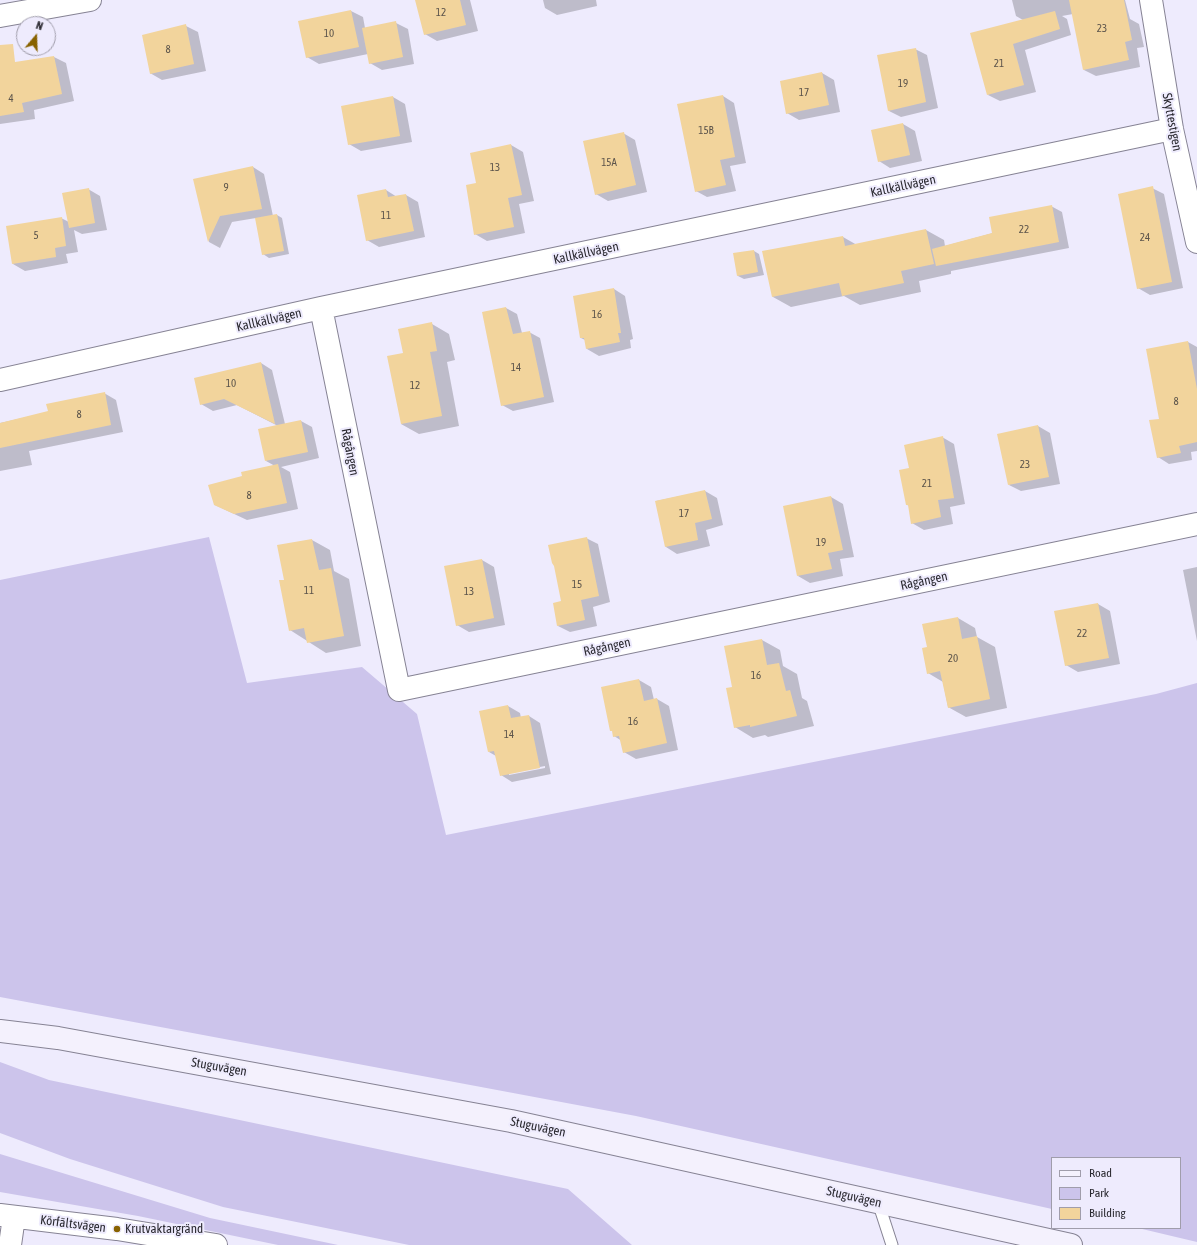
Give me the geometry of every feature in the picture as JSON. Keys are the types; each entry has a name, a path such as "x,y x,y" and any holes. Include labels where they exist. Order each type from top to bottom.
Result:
{"main road":[{"name":"Stuguvägen","path":"0,1031 58,1038 511,1121 1071,1245"}],"street":[{"path":"0,16 90,0"},
{"name":"Skyttestigen","path":"1151,0 1172,130 1197,242"},
{"name":"Kallkällvägen","path":"0,380 321,308 1172,130"},
{"name":"Rågången","path":"321,308 399,690 1197,524"},
{"path":"7,1216 10,1245"},
{"name":"Körfältsvägen","path":"7,1216 117,1229 216,1245"}],"lane":[{"path":"878,1202 892,1245"}],"green space":[{"path":"209,537 247,683 362,667 417,714 446,835 1156,694 1197,683 1197,1242 1142,1229 1181,1229 1181,1157 1051,1157 1051,1209 636,1116 0,997 0,580"},
{"path":"0,1062 49,1080 568,1189 632,1245 409,1245 223,1207 70,1159 0,1133"},
{"path":"0,1154 210,1218 338,1245 278,1245 138,1216 0,1192"}],"building":[{"path":"415,0 460,0 466,25 424,35"},
{"path":"1069,0 1124,0 1132,40 1125,42 1129,60 1083,70"},
{"path":"351,10 359,47 306,58 298,21"},
{"path":"1055,11 1060,29 1013,44 1024,85 987,95 970,33"},
{"path":"396,21 403,57 369,64 362,28"},
{"path":"186,24 194,64 150,74 142,35"},
{"path":"13,44 15,62 54,56 62,94 22,103 24,112 0,116 0,45"},
{"path":"916,48 926,102 888,111 877,55"},
{"path":"822,72 829,105 786,114 780,81"},
{"path":"723,95 735,157 720,160 726,185 695,192 677,104"},
{"path":"393,96 400,136 348,145 341,106"},
{"path":"903,123 910,155 878,162 871,130"},
{"path":"624,132 636,185 595,195 583,141"},
{"path":"511,144 522,195 508,198 514,227 474,235 466,185 476,183 470,153"},
{"path":"253,166 262,209 220,216 208,242 193,179"},
{"path":"1153,186 1172,282 1137,289 1118,194"},
{"path":"89,188 95,223 69,228 62,193"},
{"path":"386,189 388,197 406,194 414,231 366,241 357,195"},
{"path":"1052,205 1059,242 936,266 932,249 992,233 989,217"},
{"path":"277,214 284,251 262,255 255,218"},
{"path":"62,217 66,246 55,248 56,257 12,264 6,226"},
{"path":"926,229 934,264 901,271 904,283 842,296 839,283 772,297 762,251 843,236 845,246"},
{"path":"754,250 758,272 737,276 733,253"},
{"path":"614,288 621,333 618,333 620,342 586,349 584,338 580,338 573,296"},
{"path":"506,307 513,334 530,331 544,397 501,406 482,312"},
{"path":"432,322 437,351 430,352 442,416 401,424 387,356 403,353 398,329"},
{"path":"1188,341 1197,389 1197,442 1179,446 1181,453 1157,458 1149,420 1159,419 1146,349"},
{"path":"261,362 275,424 224,399 200,405 194,378"},
{"path":"105,392 111,425 0,448 0,423 48,411 46,404"},
{"path":"301,420 308,452 265,461 258,429"},
{"path":"1038,425 1049,477 1008,485 997,434"},
{"path":"943,436 954,498 938,500 941,517 911,524 899,470 909,468 904,445"},
{"path":"278,464 287,503 234,514 214,505 208,485 242,476 241,472"},
{"path":"705,490 712,519 695,523 698,540 665,547 655,501"},
{"path":"831,496 843,550 828,553 832,569 797,576 783,506"},
{"path":"587,537 599,596 581,600 585,620 557,626 553,603 561,601 548,545"},
{"path":"312,539 319,570 331,568 344,636 307,643 304,628 289,631 279,580 284,580 277,545"},
{"path":"482,559 494,618 456,626 444,566"},
{"path":"1098,603 1109,658 1065,666 1054,611"},
{"path":"958,617 962,639 977,636 990,699 948,708 940,671 927,674 922,648 927,647 922,624"},
{"path":"762,639 767,665 779,663 786,691 790,690 797,716 750,727 750,725 734,728 726,688 732,687 724,646"},
{"path":"639,679 644,701 657,698 667,743 623,753 619,736 613,737 612,731 610,731 601,687"},
{"path":"508,705 511,718 529,715 540,768 500,776 494,751 488,752 479,711"}],"place":[{"name":"Krutvaktargränd","path":"117,1229"}]}
